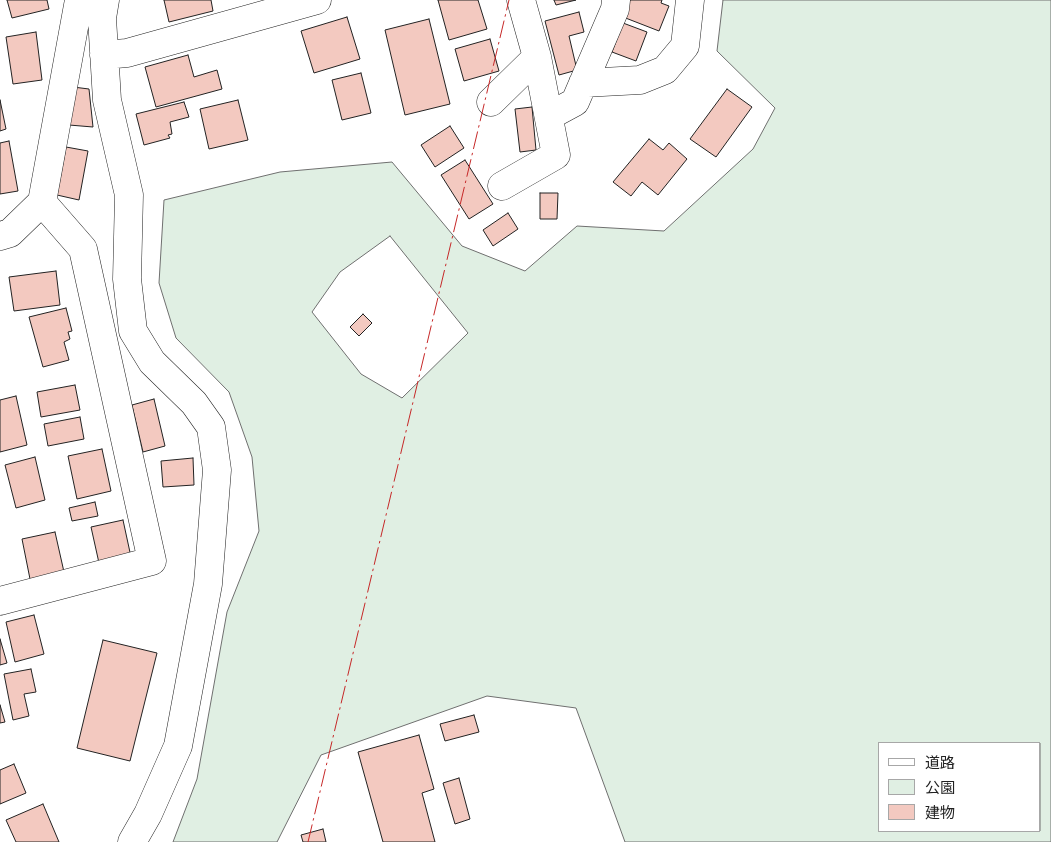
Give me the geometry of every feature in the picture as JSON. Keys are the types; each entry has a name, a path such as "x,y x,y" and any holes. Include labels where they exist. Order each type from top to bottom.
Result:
{"street":[{"path":"0,236 10,233 42,202 79,0"},
{"path":"105,0 102,18 108,100 129,195 127,279 133,331 152,362 194,402 211,427 217,470 208,584 178,746 148,814 132,842"},
{"path":"104,55 127,54 316,0"},
{"path":"502,186 556,155 537,57 521,0"},
{"path":"549,116 575,102 615,9 616,0"},
{"path":"583,83 640,80 665,70 685,46 690,0"},
{"path":"491,102 537,57"},
{"path":"0,601 152,561 83,249 42,202"}],"green space":[{"path":"723,0 1051,0 1051,842 625,842 576,708 487,696 321,755 277,842 173,842 197,779 227,612 259,531 252,457 229,392 176,338 159,283 164,200 280,172 392,162 462,246 525,271 577,226 664,231 753,149 775,108 717,51","holes":["390,236 468,333 402,398 361,374 312,312 340,272"]}],"building":[{"path":"7,0 47,0 49,9 12,18"},
{"path":"164,0 211,0 213,11 169,22"},
{"path":"438,0 478,0 487,29 449,40"},
{"path":"554,0 576,0 556,5"},
{"path":"630,0 662,0 661,3 669,6 659,31 623,17"},
{"path":"579,12 584,32 569,36 577,70 559,75 545,21"},
{"path":"347,17 360,59 314,73 301,31"},
{"path":"429,19 450,104 405,115 385,30"},
{"path":"623,23 647,32 636,61 612,52"},
{"path":"36,32 42,80 13,84 6,37"},
{"path":"490,39 499,71 464,81 455,49"},
{"path":"188,55 194,77 217,70 222,89 156,107 145,67"},
{"path":"361,73 371,113 342,120 332,80"},
{"path":"73,87 89,89 93,127 69,125"},
{"path":"727,89 752,107 716,157 690,139"},
{"path":"0,100 6,129 0,131"},
{"path":"238,100 248,140 209,149 200,109"},
{"path":"184,102 189,117 170,122 172,134 168,135 170,138 144,145 136,114"},
{"path":"532,107 536,150 520,152 515,109"},
{"path":"450,126 464,148 435,167 421,145"},
{"path":"649,139 663,150 669,143 687,159 658,195 642,182 631,196 613,182"},
{"path":"9,141 18,191 0,194 0,143"},
{"path":"66,147 88,151 79,200 57,195"},
{"path":"465,160 493,204 469,219 441,175"},
{"path":"540,193 558,193 557,219 540,219"},
{"path":"508,213 518,229 493,246 483,230"},
{"path":"56,271 60,305 14,311 9,277"},
{"path":"66,308 72,331 68,332 70,339 64,342 69,360 43,367 29,317"},
{"path":"363,314 372,323 359,336 350,327"},
{"path":"75,385 80,410 41,417 37,392"},
{"path":"16,396 27,445 0,452 0,400"},
{"path":"154,399 165,446 143,452 132,405"},
{"path":"80,417 84,439 48,446 44,424"},
{"path":"102,449 111,491 77,499 68,456"},
{"path":"35,457 45,500 16,508 5,465"},
{"path":"193,458 194,485 163,487 161,461"},
{"path":"95,502 98,516 72,521 69,508"},
{"path":"123,520 131,557 99,563 91,527"},
{"path":"55,532 64,572 30,579 22,539"},
{"path":"34,615 44,654 15,662 6,622"},
{"path":"0,639 7,663 0,665"},
{"path":"103,640 157,653 130,761 77,748"},
{"path":"31,669 36,692 24,694 29,716 13,720 4,674"},
{"path":"0,705 5,722 0,723"},
{"path":"474,715 479,732 445,741 440,724"},
{"path":"419,735 434,789 422,793 435,842 383,842 358,752"},
{"path":"14,764 26,793 0,804 0,770"},
{"path":"459,778 470,819 455,824 443,783"},
{"path":"43,804 59,842 16,842 6,820"},
{"path":"323,829 326,842 303,842 301,835"}],"power":[{"path":"308,842 509,0"}]}
